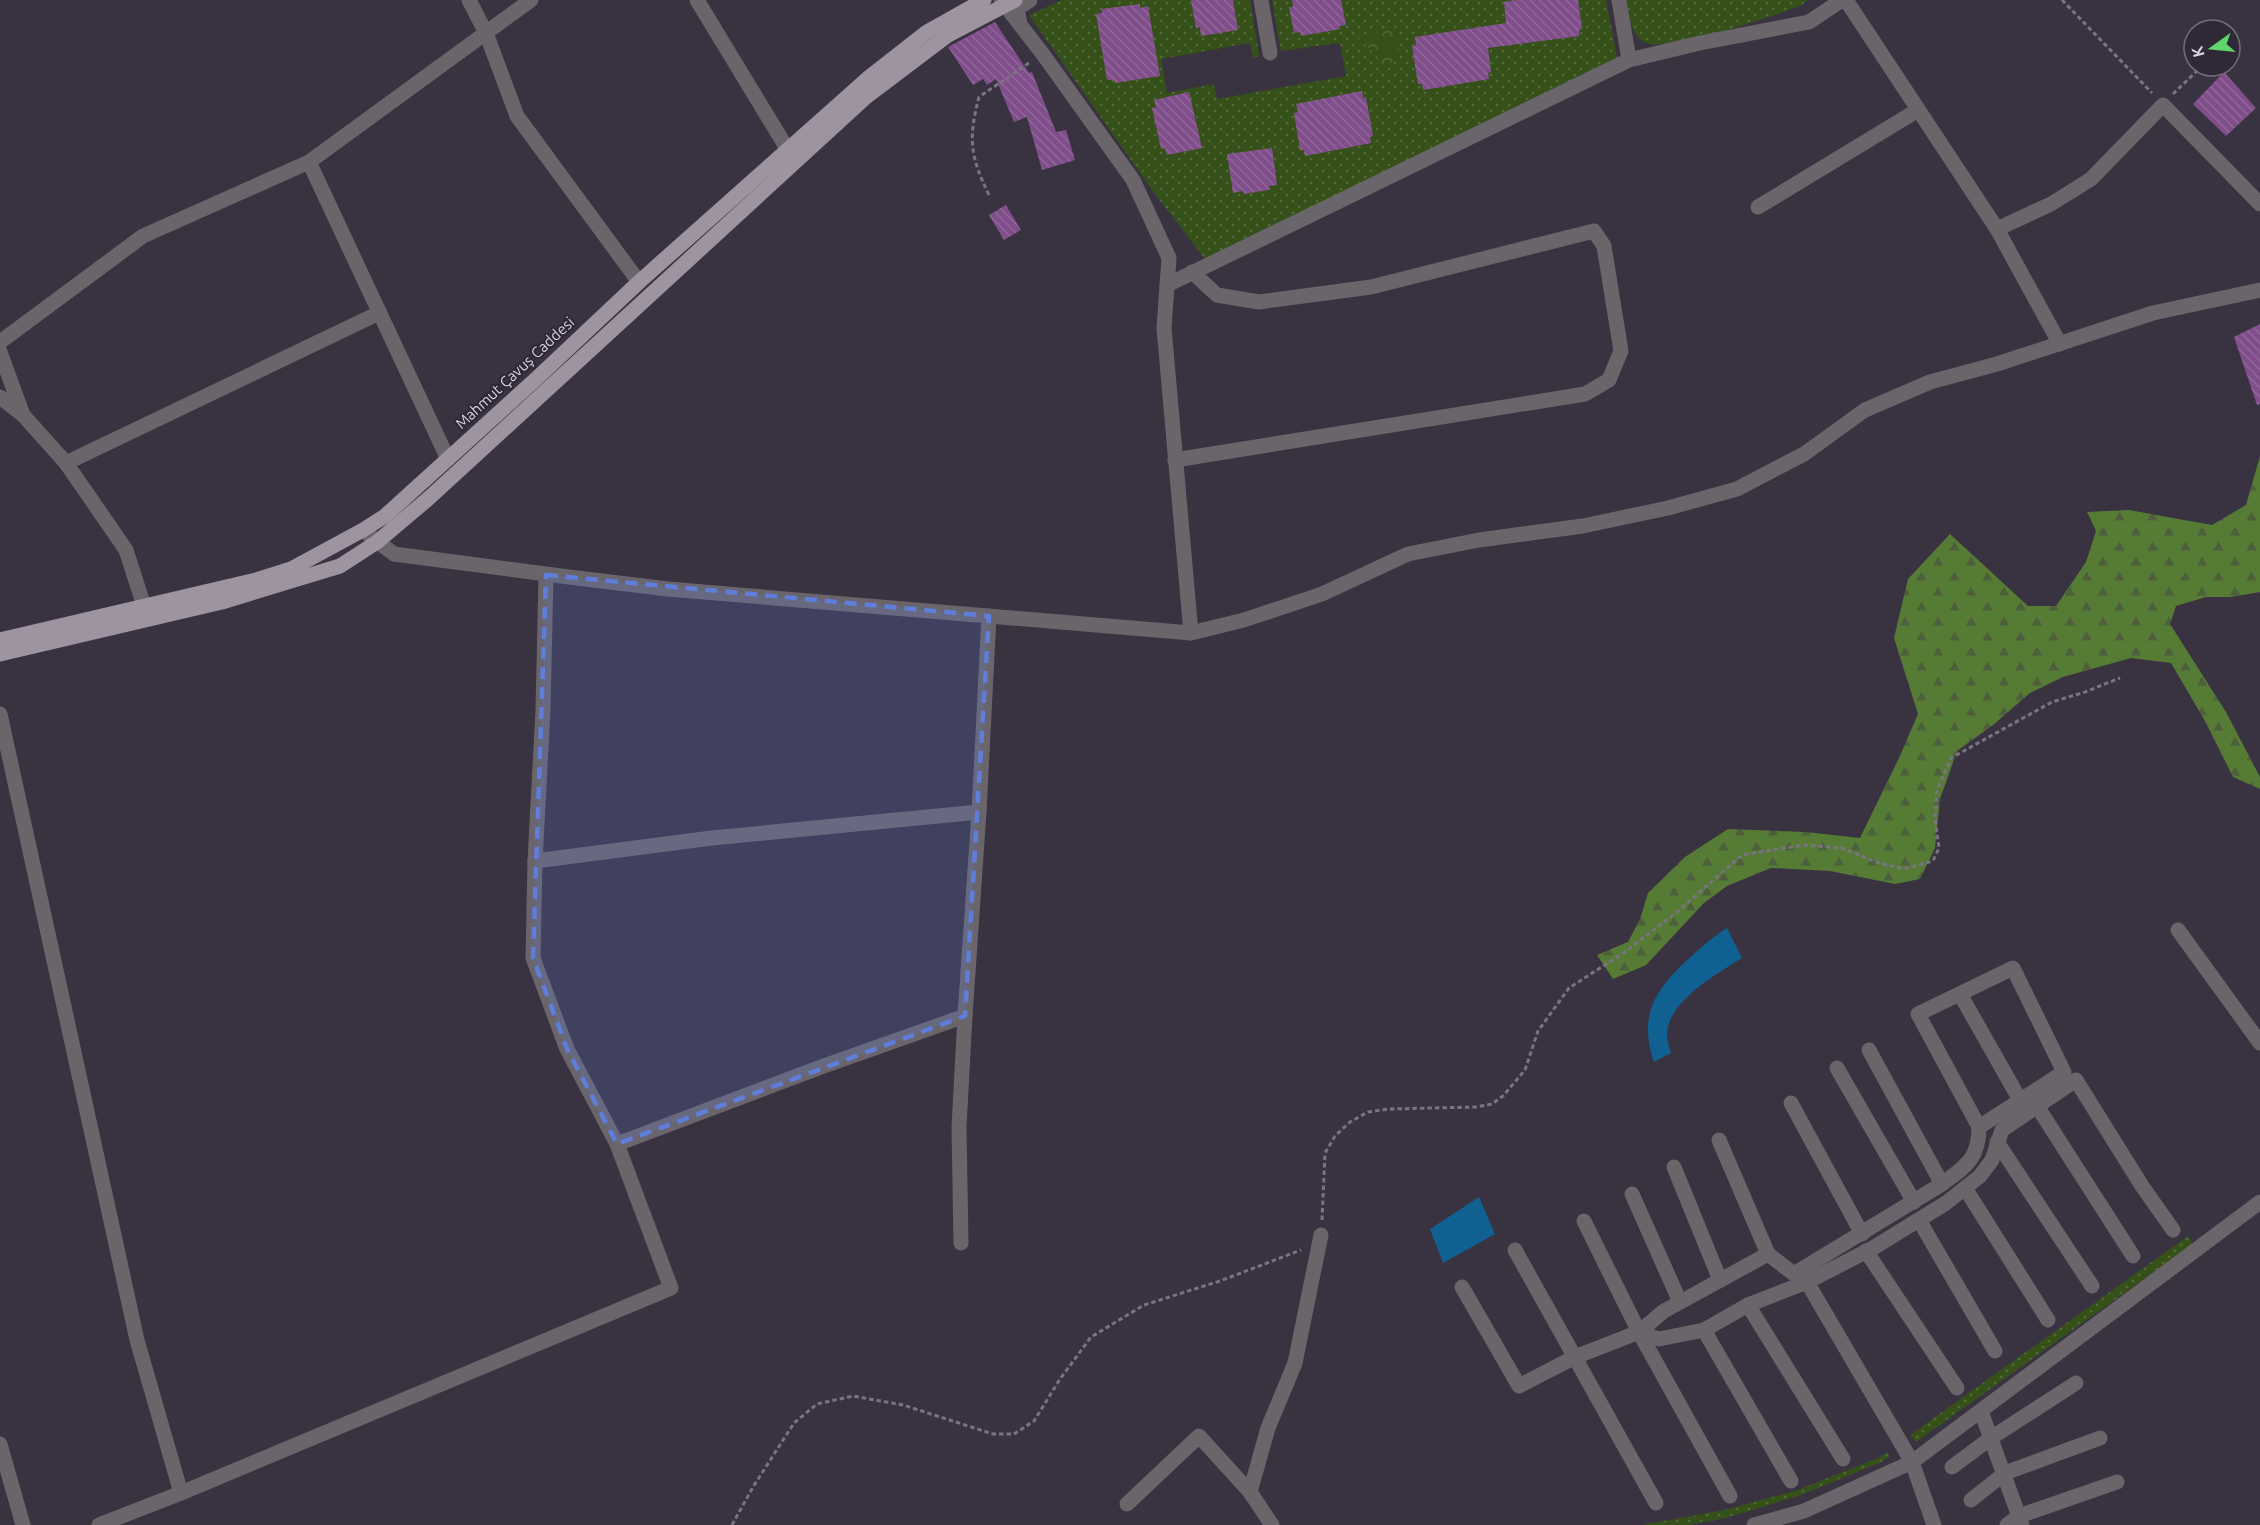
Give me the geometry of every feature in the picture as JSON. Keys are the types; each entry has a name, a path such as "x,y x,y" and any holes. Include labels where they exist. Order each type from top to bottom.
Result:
{"main road":[{"name":"Mahmut Çavuş Caddesi","path":"0,640 256,580 291,569 385,516 639,282 867,79 927,32 984,0"},
{"path":"0,654 222,602 340,566 377,542 429,498 866,97 948,35 1007,2"}],"street":[{"path":"469,0 486,33 517,116 639,282"},
{"path":"0,342 143,236 309,162 531,0"},
{"path":"697,0 788,150"},
{"path":"1020,24 1017,9 1030,0"},
{"path":"1261,0 1270,53"},
{"path":"1619,0 1629,60"},
{"path":"1167,285 1629,60 1809,22 1844,0 1997,229 2060,344"},
{"path":"1007,2 1020,24 1133,180 1169,258 1164,328 1191,633"},
{"path":"1997,229 2051,204 2091,178 2163,105 2260,204"},
{"path":"1758,207 1918,110"},
{"path":"309,162 448,459"},
{"path":"1175,460 1585,394 1609,380 1621,351 1604,246 1594,231 1371,287 1259,302 1217,296 1192,272"},
{"path":"363,530 394,555 546,575 668,589 1191,633 1244,620 1322,594 1408,554 1479,540 1583,526 1668,508 1737,489 1804,454 1865,410 1930,382 2060,344 2153,313 2260,290"},
{"path":"66,463 379,313"},
{"path":"0,352 23,415"},
{"path":"0,398 23,415 66,463 126,550 144,606"},
{"path":"99,1525 181,1493 670,1288 617,1144 567,1049 533,958 546,575"},
{"path":"961,1243 959,1127 964,1016 979,812 988,616"},
{"path":"0,714 137,1340 181,1493"},
{"path":"535,861 712,838 979,812"},
{"path":"2178,930 2260,1043"},
{"path":"1719,1140 1768,1254 1794,1274 1914,1202 1942,1184 1972,1160 1979,1144 1979,1127 1918,1014 2013,968 2064,1072 1979,1127"},
{"path":"1960,994 2020,1100"},
{"path":"617,1144 821,1066 964,1016"},
{"path":"1869,1050 1942,1184"},
{"path":"1837,1068 1914,1202"},
{"path":"1639,1332 1659,1339 1704,1330 1748,1305 1807,1282 1866,1251 1918,1220 1980,1176 1992,1160 2002,1130 2076,1080 2142,1186 2173,1230"},
{"path":"1791,1102 1862,1234"},
{"path":"2037,1106 2133,1256"},
{"path":"1997,1142 2092,1286"},
{"path":"1674,1167 1720,1280"},
{"path":"1965,1188 2048,1320"},
{"path":"1632,1194 1680,1302"},
{"path":"1754,1525 1804,1511 1912,1462 2260,1202"},
{"path":"1918,1220 1995,1351"},
{"path":"1584,1221 1639,1332 1730,1496"},
{"path":"1250,1492 1268,1428 1295,1363 1321,1235"},
{"path":"1515,1250 1656,1503"},
{"path":"1866,1251 1956,1388"},
{"path":"1462,1287 1519,1386 1575,1357 1639,1332 1664,1311 1768,1254"},
{"path":"1807,1282 1912,1462 1934,1525"},
{"path":"1748,1305 1843,1459"},
{"path":"1704,1330 1791,1481"},
{"path":"1952,1467 1991,1438 2076,1383"},
{"path":"1981,1411 2005,1473 2016,1522 2117,1482"},
{"path":"1127,1504 1199,1436 1250,1492 1272,1525"},
{"path":"1971,1500 2005,1473 2100,1438"},
{"path":"0,1444 23,1525"}],"path":[{"path":"2062,0 2163,105 2190,78"},
{"path":"989,195 972,156 972,121 979,97 1042,53"},
{"path":"732,1525 794,1423 817,1404 853,1396 903,1405 993,1434 1014,1434 1034,1421 1060,1379 1091,1337 1144,1305 1220,1281 1305,1249 1321,1235 1325,1153 1335,1136 1350,1122 1368,1112 1389,1109 1476,1107 1492,1104 1503,1096 1525,1070 1538,1031 1569,988 1625,952 1669,919 1743,855 1805,845 1842,848 1876,862 1903,869 1933,861 1939,848 1935,818 1937,790 1951,758 2052,702 2120,678"}],"highlighted area":[{"path":"546,575 989,616 965,1016 617,1144 567,1049 533,958"}],"green space":[{"path":"1062,0 1250,0 1259,56 1253,58 1250,43 1161,59 1167,93 1214,84 1217,99 1346,76 1340,43 1281,51 1272,0 1606,0 1617,58 1205,259 1152,190 1029,15"},
{"path":"1627,0 1808,0 1789,10 1722,32 1675,43 1656,44 1644,42 1636,34 1631,23"},
{"path":"1394,26 1399,51 1388,69 1366,45 1354,41"},
{"path":"2260,456 2260,592 2231,597 2206,597 2176,606 2170,624 2226,712 2260,777 2260,789 2233,777 2205,721 2171,663 2131,658 2063,677 2030,693 1993,725 1957,751 1940,799 1935,848 1920,879 1895,884 1830,871 1771,868 1727,886 1704,903 1646,965 1613,979 1597,955 1628,942 1640,919 1648,893 1685,857 1728,829 1806,832 1860,838 1918,714 1894,638 1908,579 1950,534 2028,606 2056,606 2086,562 2096,531 2087,512 2129,510 2212,525 2246,505"},
{"path":"2188,1236 2193,1244 1916,1442 1910,1435"},
{"path":"1888,1452 1889,1457 1879,1463 1801,1495 1726,1518 1689,1525 1642,1525 1724,1510 1795,1491 1876,1459"}],"water":[{"path":"1727,928 1742,958 1708,980 1676,1010 1669,1022 1667,1034 1671,1053 1654,1062 1648,1032 1652,1007 1657,996 1684,963"},
{"path":"1479,1197 1495,1234 1443,1263 1430,1229"}],"building":[{"path":"1191,0 1233,0 1238,30 1201,36 1200,27 1196,28"},
{"path":"1292,0 1341,0 1346,25 1339,26 1340,29 1301,36 1300,32 1294,33 1289,7 1293,7"},
{"path":"1578,0 1582,29 1579,30 1579,36 1488,48 1491,72 1488,73 1489,79 1423,90 1422,84 1418,84 1412,46 1416,46 1415,37 1506,23 1504,2"},
{"path":"1140,4 1140,8 1148,6 1160,76 1115,83 1114,80 1107,80 1096,14 1102,13 1102,9"},
{"path":"995,22 1029,73 1032,72 1056,132 1066,130 1075,160 1042,170 1027,117 1014,122 996,79 987,85 983,79 973,85 948,47"},
{"path":"2218,78 2229,78 2256,108 2226,136 2193,104"},
{"path":"1362,91 1363,98 1366,97 1373,136 1370,137 1371,143 1305,156 1304,150 1300,150 1294,113 1298,112 1296,104"},
{"path":"1189,92 1202,148 1167,155 1165,148 1161,149 1152,108 1156,107 1154,100"},
{"path":"1272,148 1277,185 1269,186 1269,190 1244,194 1243,191 1233,193 1227,154"},
{"path":"1006,205 1021,230 1004,240 989,215"},
{"path":"2260,324 2260,404 2257,405 2234,337"}]}
